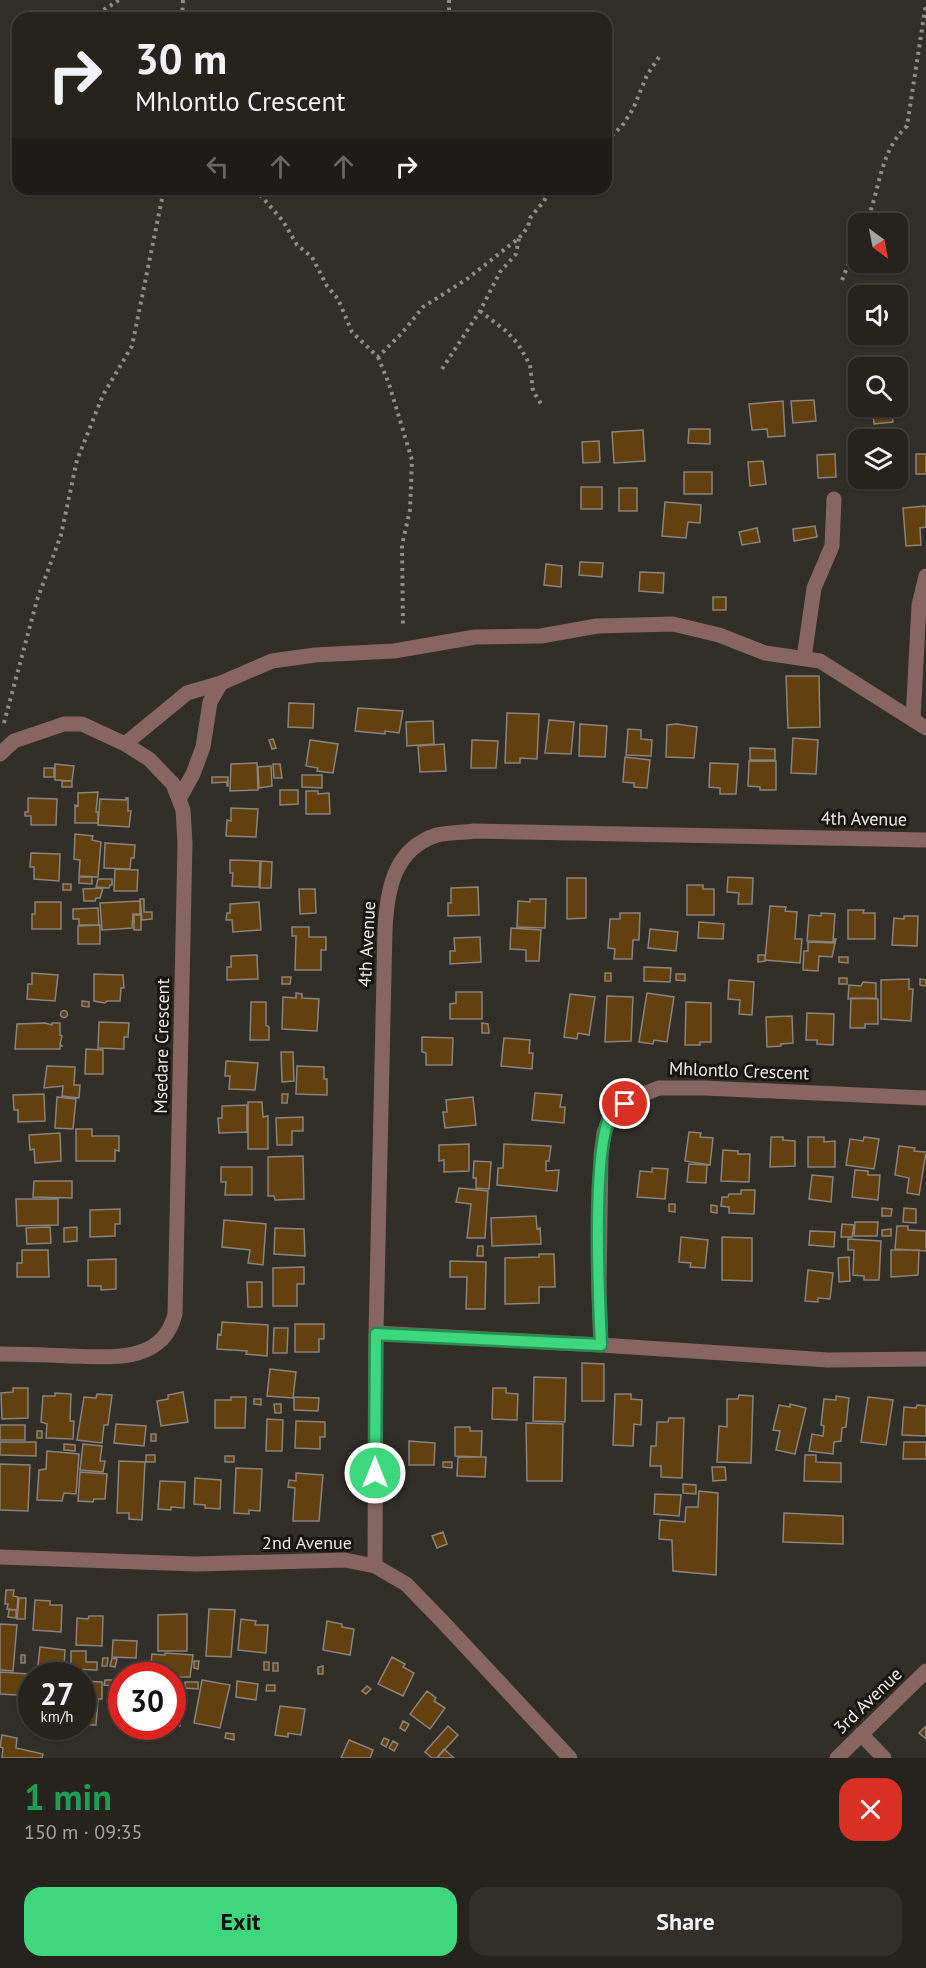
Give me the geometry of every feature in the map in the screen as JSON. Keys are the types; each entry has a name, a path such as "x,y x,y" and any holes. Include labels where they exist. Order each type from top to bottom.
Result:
{"street":[{"path":"804,658 814,588 832,546 834,499"},
{"path":"920,724 919,605 926,576"},
{"path":"124,744 187,693 221,683 272,661 315,655 394,651 475,637 541,636 597,626 673,624 719,635 765,653 820,661 920,724"},
{"path":"179,799 193,774 203,747 210,702 221,683"},
{"name":"Msedare Crescent","path":"0,754 14,741 64,724 82,724 124,744 149,759 173,784 183,810 185,855 176,1314 172,1329 160,1341 144,1351 121,1357 0,1354"},
{"name":"4th Avenue","path":"375,1566 376,1334 387,902 392,878 401,862 413,848 437,836 474,831 926,840"},
{"name":"Mhlontlo Crescent","path":"601,1345 599,1288 601,1155 604,1133 613,1110 636,1097 659,1088 926,1098"},
{"path":"376,1334 601,1345 828,1360 926,1359"},
{"name":"2nd Avenue","path":"0,1557 195,1564 345,1560 375,1566 406,1584 570,1758"},
{"name":"3rd Avenue","path":"837,1758 926,1671"},
{"path":"861,1734 884,1758"}],"path":[{"path":"100,12 119,0"},
{"path":"871,213 878,177 896,136 907,126 926,2 920,0"},
{"path":"612,135 622,126 642,90 647,75 661,54"},
{"path":"3,725 37,600 61,535 77,460 103,395 132,346 163,195"},
{"path":"260,195 283,221 297,245 312,257 327,286 338,299 352,332 378,357 389,384 412,460 411,510 402,545 404,633 394,651"},
{"path":"378,357 423,307 467,279 519,238 547,195"},
{"path":"442,369 480,311 500,272 516,254 519,238"},
{"path":"842,280 848,265"},
{"path":"480,311 506,331 518,344 530,365 533,391 543,407"}],"building":[{"path":"814,400 816,421 793,423 791,401"},
{"path":"783,401 785,436 768,437 767,429 752,430 749,404"},
{"path":"873,417 892,417 893,422 874,424"},
{"path":"689,429 710,429 710,444 688,443"},
{"path":"643,430 645,461 614,463 612,432"},
{"path":"599,441 600,462 583,463 582,442"},
{"path":"835,454 836,477 818,478 817,455"},
{"path":"916,454 926,454 926,474 916,474"},
{"path":"763,461 766,484 750,486 748,462"},
{"path":"684,472 712,472 712,494 684,494"},
{"path":"581,487 602,487 602,509 581,509"},
{"path":"619,488 637,488 637,511 619,511"},
{"path":"665,502 701,505 700,523 688,522 686,538 662,536"},
{"path":"926,506 926,527 920,528 921,545 906,546 903,508"},
{"path":"815,526 817,537 794,541 793,529"},
{"path":"757,528 760,542 742,545 739,532"},
{"path":"580,562 603,563 602,577 579,575"},
{"path":"546,564 562,566 561,587 544,585"},
{"path":"640,572 664,573 663,593 639,591"},
{"path":"713,597 726,597 726,610 713,610"},
{"path":"786,676 819,676 820,727 788,728"},
{"path":"289,703 314,704 313,728 288,727"},
{"path":"358,708 403,711 399,733 355,731"},
{"path":"507,713 539,714 537,759 520,758 520,763 505,763"},
{"path":"549,720 574,722 571,754 545,753"},
{"path":"433,721 434,744 407,746 406,722"},
{"path":"580,724 607,726 605,757 579,756"},
{"path":"667,725 697,727 694,758 666,757"},
{"path":"628,729 641,730 641,739 652,740 651,756 626,755"},
{"path":"793,738 818,740 816,774 791,773"},
{"path":"273,739 276,748 272,749 269,740"},
{"path":"310,740 338,744 333,773 317,771 318,768 306,766"},
{"path":"472,740 498,741 496,768 471,768"},
{"path":"444,744 446,771 420,772 418,746"},
{"path":"750,748 775,749 775,760 750,760"},
{"path":"625,757 650,760 647,788 634,787 634,783 623,782"},
{"path":"749,761 776,761 776,790 760,790 760,787 748,786"},
{"path":"257,763 258,790 230,791 231,764"},
{"path":"710,763 738,764 736,794 720,794 720,788 709,787"},
{"path":"55,764 74,766 72,781 55,780"},
{"path":"273,764 280,764 282,778 274,778"},
{"path":"271,766 272,786 259,788 258,767"},
{"path":"44,768 54,768 54,777 44,777"},
{"path":"302,775 322,775 322,788 302,787"},
{"path":"212,777 228,777 228,786 227,782 212,783"},
{"path":"62,781 72,781 72,787 62,787"},
{"path":"280,790 298,790 298,804 280,805"},
{"path":"306,791 318,791 318,794 329,793 330,814 306,814"},
{"path":"98,792 96,812 98,812 98,823 75,823 78,793"},
{"path":"28,798 57,799 56,825 31,825 31,816 25,816 25,812 28,812"},
{"path":"128,798 128,811 131,811 129,827 98,825 100,799 126,800"},
{"path":"231,808 258,809 256,837 226,836 227,820 231,821"},
{"path":"75,834 93,836 92,840 101,842 98,877 79,876 80,860 74,859"},
{"path":"105,843 135,845 130,869 104,868"},
{"path":"31,853 60,854 59,881 34,879 34,867 30,867"},
{"path":"230,860 260,861 259,887 232,886 233,873 230,873"},
{"path":"261,861 272,862 271,888 260,888"},
{"path":"115,869 138,870 137,891 114,891"},
{"path":"79,877 92,877 92,884 79,883"},
{"path":"728,877 753,878 752,904 738,904 739,893 727,892"},
{"path":"567,878 586,878 586,918 567,919"},
{"path":"98,879 112,879 112,885 109,888 96,887"},
{"path":"63,884 71,884 71,890 63,890"},
{"path":"687,885 703,885 703,889 714,889 714,915 687,915"},
{"path":"478,887 479,915 448,916 451,888"},
{"path":"103,888 100,898 96,898 95,901 84,901 83,889"},
{"path":"299,889 315,889 316,913 300,914"},
{"path":"140,899 144,899 144,912 152,912 152,919 142,920"},
{"path":"530,899 546,899 545,928 517,927 518,901 530,902"},
{"path":"140,901 140,914 133,914 132,928 102,930 100,903"},
{"path":"35,902 61,902 61,929 32,929"},
{"path":"259,902 261,930 233,932 232,920 226,920 227,913 230,913 230,904"},
{"path":"770,906 786,907 785,911 797,912 795,939 802,939 800,963 765,960"},
{"path":"98,908 99,925 79,925 79,919 73,919 73,909"},
{"path":"848,910 875,913 875,939 848,939"},
{"path":"620,913 640,913 639,940 633,940 632,959 614,959 615,949 608,948 610,919 620,919"},
{"path":"821,913 835,914 833,942 807,941 809,915 821,916"},
{"path":"134,915 141,915 141,930 134,930"},
{"path":"904,916 918,916 917,946 892,945 894,918 904,919"},
{"path":"699,922 724,924 723,939 698,938"},
{"path":"100,925 100,944 78,944 78,926"},
{"path":"292,927 309,927 309,937 326,937 326,950 321,950 321,970 295,970 296,936 292,936"},
{"path":"511,928 541,930 539,961 526,961 526,950 510,949"},
{"path":"650,929 678,932 676,951 648,948"},
{"path":"480,937 481,962 450,964 450,951 455,951 454,938"},
{"path":"836,939 832,957 819,956 818,971 803,970 804,951 808,951 808,942 834,943"},
{"path":"257,955 258,979 227,980 227,967 231,967 231,956"},
{"path":"758,955 765,955 765,961 758,962"},
{"path":"839,957 848,957 848,963 839,962"},
{"path":"644,967 671,968 670,982 644,981"},
{"path":"32,973 58,975 55,1001 27,999 28,984 32,984"},
{"path":"605,973 611,973 611,981 605,981"},
{"path":"94,974 123,975 124,988 121,988 120,1001 105,1003 94,1001"},
{"path":"676,974 685,974 685,981 676,980"},
{"path":"282,977 291,977 290,984 282,984"},
{"path":"839,978 847,978 847,984 839,984"},
{"path":"909,979 909,989 913,989 911,1021 881,1019 881,980"},
{"path":"920,979 926,980 926,986 920,985"},
{"path":"729,980 754,982 752,1015 739,1014 740,1000 728,999"},
{"path":"863,982 876,983 876,998 848,999 849,985 861,986"},
{"path":"456,992 482,992 482,1019 450,1019 450,1004 456,1003"},
{"path":"296,993 302,994 302,998 319,999 317,1031 282,1029 283,997 296,998"},
{"path":"647,993 674,997 667,1042 654,1040 653,1044 639,1042"},
{"path":"570,994 595,997 589,1035 578,1033 577,1039 564,1037"},
{"path":"607,996 633,997 631,1041 605,1042"},
{"path":"851,998 878,999 878,1024 865,1024 865,1028 850,1028"},
{"path":"82,1001 89,1002 89,1007 82,1006"},
{"path":"251,1002 266,1002 266,1025 269,1027 269,1040 250,1040"},
{"path":"686,1002 711,1003 711,1042 685,1045"},
{"path":"64,1010 68,1014 64,1018 60,1014"},
{"path":"807,1013 834,1014 833,1045 817,1044 817,1040 806,1040"},
{"path":"792,1016 793,1043 767,1047 766,1017"},
{"path":"99,1022 129,1023 128,1037 124,1037 124,1049 98,1048"},
{"path":"52,1023 60,1023 60,1035 62,1036 60,1044 62,1046 60,1049 15,1049 17,1024 52,1025"},
{"path":"482,1023 488,1024 489,1033 482,1033"},
{"path":"422,1037 453,1038 452,1065 426,1065 426,1053 422,1052"},
{"path":"504,1038 530,1040 529,1053 533,1053 532,1069 501,1066"},
{"path":"86,1049 103,1050 103,1074 85,1074"},
{"path":"281,1052 293,1052 294,1081 282,1082"},
{"path":"226,1061 258,1063 255,1090 229,1089 230,1076 225,1076"},
{"path":"47,1066 75,1067 74,1085 80,1085 79,1098 62,1096 63,1086 44,1088"},
{"path":"297,1066 324,1067 327,1095 296,1094"},
{"path":"535,1093 562,1095 560,1107 565,1107 564,1123 532,1120"},
{"path":"44,1094 45,1121 18,1122 18,1110 14,1110 13,1095"},
{"path":"282,1094 288,1094 287,1103 282,1103"},
{"path":"57,1097 76,1099 73,1129 55,1128"},
{"path":"473,1097 476,1125 445,1128 443,1112 447,1112 446,1100"},
{"path":"248,1102 262,1102 263,1117 268,1116 268,1149 248,1149"},
{"path":"247,1105 247,1132 219,1133 218,1118 222,1118 222,1106"},
{"path":"303,1117 303,1131 292,1131 292,1145 277,1145 276,1118"},
{"path":"76,1129 92,1129 92,1136 119,1136 119,1151 115,1150 115,1161 76,1161"},
{"path":"689,1132 701,1133 700,1137 713,1138 710,1165 685,1161"},
{"path":"60,1133 61,1161 35,1163 34,1149 30,1150 29,1135"},
{"path":"771,1137 783,1137 783,1140 795,1141 795,1166 770,1167"},
{"path":"808,1137 824,1137 824,1142 835,1141 835,1167 808,1167"},
{"path":"864,1137 879,1139 874,1169 846,1165 850,1139 863,1141"},
{"path":"469,1144 469,1171 444,1172 444,1160 439,1161 439,1145"},
{"path":"504,1144 551,1146 549,1161 546,1161 546,1171 559,1170 557,1191 497,1185 498,1168 503,1168"},
{"path":"899,1146 926,1152 919,1195 907,1193 909,1178 895,1175"},
{"path":"723,1150 750,1154 749,1182 721,1181"},
{"path":"303,1156 304,1199 275,1200 274,1196 268,1196 268,1157"},
{"path":"474,1161 491,1162 489,1189 476,1188 476,1178 473,1178"},
{"path":"689,1164 707,1165 706,1183 687,1182"},
{"path":"221,1167 252,1167 252,1195 225,1195 226,1182 221,1182"},
{"path":"652,1168 668,1169 665,1199 637,1197 640,1171 652,1172"},
{"path":"855,1170 868,1171 868,1175 880,1175 878,1200 852,1197"},
{"path":"812,1175 833,1177 831,1202 809,1199"},
{"path":"34,1181 72,1181 72,1198 33,1197"},
{"path":"459,1188 488,1191 485,1238 467,1238 471,1204 456,1202"},
{"path":"741,1190 755,1190 754,1214 729,1213 729,1207 721,1206 722,1197 728,1197 729,1194 741,1194"},
{"path":"16,1199 58,1199 58,1225 17,1226"},
{"path":"669,1204 675,1204 675,1212 669,1211"},
{"path":"711,1205 717,1206 717,1213 711,1212"},
{"path":"882,1208 892,1209 891,1216 882,1216"},
{"path":"904,1208 916,1209 916,1223 903,1222"},
{"path":"120,1209 120,1224 115,1224 115,1236 90,1237 90,1210"},
{"path":"536,1216 537,1229 540,1228 541,1244 492,1246 491,1218"},
{"path":"224,1220 266,1224 263,1265 248,1263 250,1250 222,1247"},
{"path":"855,1222 878,1222 877,1236 854,1236"},
{"path":"842,1224 854,1225 852,1237 841,1237"},
{"path":"897,1226 908,1226 908,1230 926,1231 926,1251 895,1249"},
{"path":"50,1227 51,1243 27,1244 26,1228"},
{"path":"77,1227 77,1241 64,1242 64,1228"},
{"path":"275,1228 304,1229 305,1256 274,1254"},
{"path":"891,1229 891,1236 882,1236 882,1230"},
{"path":"810,1231 835,1232 834,1247 809,1245"},
{"path":"681,1237 708,1240 705,1268 690,1267 691,1263 679,1262"},
{"path":"722,1237 752,1238 752,1281 722,1280"},
{"path":"848,1239 881,1241 879,1280 864,1280 864,1276 853,1275 854,1250 848,1250"},
{"path":"478,1246 483,1246 483,1256 477,1256"},
{"path":"22,1250 48,1250 49,1277 17,1277 17,1263 22,1263"},
{"path":"891,1250 919,1250 918,1275 891,1277"},
{"path":"539,1254 554,1254 555,1287 539,1287 539,1303 505,1304 505,1258 539,1257"},
{"path":"849,1257 850,1281 839,1282 838,1258"},
{"path":"116,1259 116,1289 101,1290 101,1286 88,1286 88,1260"},
{"path":"450,1261 486,1262 485,1309 466,1309 467,1277 450,1277"},
{"path":"304,1267 304,1284 297,1284 297,1306 273,1306 273,1268"},
{"path":"808,1270 833,1273 830,1299 818,1298 818,1302 805,1301"},
{"path":"247,1282 262,1282 262,1307 248,1307"},
{"path":"222,1322 268,1325 267,1356 246,1354 247,1351 217,1349"},
{"path":"295,1324 324,1324 324,1339 319,1339 319,1352 295,1352"},
{"path":"274,1328 288,1328 287,1353 273,1353"},
{"path":"582,1363 604,1364 604,1401 582,1401"},
{"path":"270,1369 296,1372 293,1398 267,1396"},
{"path":"534,1377 566,1378 565,1422 533,1421"},
{"path":"13,1388 28,1388 28,1418 2,1419 1,1393 13,1392"},
{"path":"493,1388 506,1388 506,1393 518,1394 517,1420 492,1419"},
{"path":"183,1392 188,1422 161,1426 157,1401 168,1399 168,1395"},
{"path":"55,1393 71,1394 70,1421 74,1421 73,1439 46,1438 47,1424 41,1422 43,1396 55,1396"},
{"path":"97,1394 112,1395 108,1425 104,1425 102,1443 77,1440 84,1397 96,1398"},
{"path":"615,1394 631,1394 631,1399 642,1400 641,1425 634,1424 633,1446 613,1445"},
{"path":"739,1395 753,1396 751,1463 717,1462 719,1426 727,1427 727,1399 738,1399"},
{"path":"836,1396 849,1398 846,1427 842,1428 841,1441 834,1442 833,1454 809,1451 812,1434 823,1436 824,1426 821,1425 824,1399 836,1400"},
{"path":"231,1397 246,1397 245,1428 215,1428 215,1400 231,1400"},
{"path":"294,1397 319,1398 318,1411 294,1410"},
{"path":"868,1397 893,1400 886,1445 861,1442"},
{"path":"254,1399 261,1399 261,1405 254,1404"},
{"path":"274,1404 281,1404 281,1413 275,1413"},
{"path":"790,1404 806,1408 795,1454 776,1450 780,1431 773,1430 779,1405 790,1407"},
{"path":"917,1405 926,1406 926,1436 902,1435 904,1407 916,1408"},
{"path":"669,1418 684,1418 682,1478 661,1477 661,1466 650,1466 651,1446 656,1446 657,1422 668,1422"},
{"path":"267,1419 283,1420 282,1451 266,1451"},
{"path":"296,1421 325,1422 325,1437 320,1437 320,1449 295,1448"},
{"path":"526,1423 563,1424 562,1481 527,1481"},
{"path":"116,1424 146,1426 144,1446 114,1443"},
{"path":"0,1425 25,1425 25,1440 0,1440"},
{"path":"455,1427 470,1427 470,1431 482,1431 481,1457 455,1456"},
{"path":"37,1431 42,1431 42,1438 37,1438"},
{"path":"151,1434 156,1434 156,1441 151,1441"},
{"path":"409,1441 435,1443 434,1465 409,1465"},
{"path":"0,1442 36,1442 36,1456 0,1455"},
{"path":"904,1442 926,1442 926,1459 903,1459"},
{"path":"64,1444 75,1445 75,1451 64,1450"},
{"path":"83,1444 102,1446 100,1461 105,1461 103,1472 80,1470"},
{"path":"47,1451 79,1454 76,1494 64,1493 62,1501 37,1500 39,1470 46,1469"},
{"path":"146,1455 155,1455 155,1462 146,1462"},
{"path":"805,1455 816,1455 816,1462 841,1463 841,1482 804,1481"},
{"path":"225,1456 234,1456 234,1462 225,1462"},
{"path":"458,1457 486,1457 485,1477 457,1476"},
{"path":"119,1461 145,1462 142,1520 129,1519 129,1513 117,1513"},
{"path":"443,1462 452,1462 452,1468 443,1467"},
{"path":"0,1464 30,1465 28,1511 0,1510"},
{"path":"712,1467 725,1467 726,1480 713,1481"},
{"path":"236,1468 262,1469 260,1511 249,1510 249,1514 234,1513"},
{"path":"80,1472 107,1474 105,1499 94,1499 93,1502 78,1501"},
{"path":"296,1473 323,1475 319,1521 293,1521 295,1488 288,1487 289,1480 296,1481"},
{"path":"195,1478 221,1480 220,1509 205,1508 205,1505 194,1504"},
{"path":"160,1481 185,1482 184,1508 158,1509"},
{"path":"683,1484 696,1485 696,1494 683,1493"},
{"path":"699,1491 718,1493 716,1575 673,1571 672,1540 659,1539 660,1520 685,1522 686,1507 698,1507"},
{"path":"655,1494 681,1495 679,1516 654,1514"},
{"path":"784,1513 843,1516 843,1544 783,1542"},
{"path":"443,1532 447,1544 437,1548 432,1536"},
{"path":"6,1590 14,1590 13,1596 18,1597 17,1610 7,1609"},
{"path":"19,1598 26,1598 25,1619 17,1619"},
{"path":"35,1600 50,1601 50,1605 62,1605 61,1632 33,1630"},
{"path":"209,1609 235,1610 231,1657 206,1656"},
{"path":"9,1610 16,1610 16,1618 8,1617"},
{"path":"187,1614 187,1651 158,1651 158,1615"},
{"path":"89,1616 103,1616 102,1646 76,1645 77,1618 88,1619"},
{"path":"241,1619 256,1621 255,1625 268,1625 266,1653 238,1650"},
{"path":"327,1621 354,1629 350,1655 323,1650"},
{"path":"0,1624 17,1625 13,1671 0,1670"},
{"path":"113,1640 137,1641 136,1658 112,1657"},
{"path":"40,1647 65,1650 64,1662 38,1662"},
{"path":"71,1651 86,1651 86,1662 71,1662"},
{"path":"165,1653 193,1655 190,1677 186,1677 186,1662 151,1662 152,1654 165,1655"},
{"path":"21,1655 25,1655 25,1662 21,1662"},
{"path":"392,1657 405,1664 403,1667 414,1673 403,1696 378,1684"},
{"path":"103,1658 108,1658 107,1666 102,1666"},
{"path":"194,1661 199,1661 198,1669 194,1668"},
{"path":"264,1662 269,1662 269,1670 264,1670"},
{"path":"273,1663 278,1663 278,1671 273,1671"},
{"path":"323,1666 323,1674 318,1674 318,1667"},
{"path":"0,1672 18,1673 18,1695 0,1694"},
{"path":"202,1680 230,1685 220,1728 194,1723"},
{"path":"237,1681 258,1684 256,1700 236,1697"},
{"path":"96,1682 102,1682 102,1699 98,1699 96,1725"},
{"path":"186,1682 198,1682 198,1689 186,1688"},
{"path":"267,1685 275,1685 275,1691 266,1691"},
{"path":"367,1686 371,1689 366,1694 362,1691"},
{"path":"427,1691 436,1698 434,1701 445,1708 430,1729 410,1714"},
{"path":"280,1706 305,1709 301,1735 288,1733 288,1737 275,1735"},
{"path":"403,1721 409,1724 405,1731 400,1728"},
{"path":"448,1726 458,1735 437,1758 432,1758 425,1752"},
{"path":"926,1726 926,1739 919,1733"},
{"path":"226,1733 234,1734 234,1740 225,1738"},
{"path":"2,1735 17,1738 16,1748 43,1754 42,1758 2,1758 3,1748 0,1747"},
{"path":"384,1738 389,1740 386,1747 381,1744"},
{"path":"349,1740 373,1750 370,1758 341,1758"},
{"path":"393,1741 398,1744 394,1751 389,1748"},
{"path":"444,1749 454,1758 437,1758"}],"route":[{"path":"375,1473 376,1334 601,1345 599,1288 601,1155 604,1133 613,1110 625,1104"}]}
